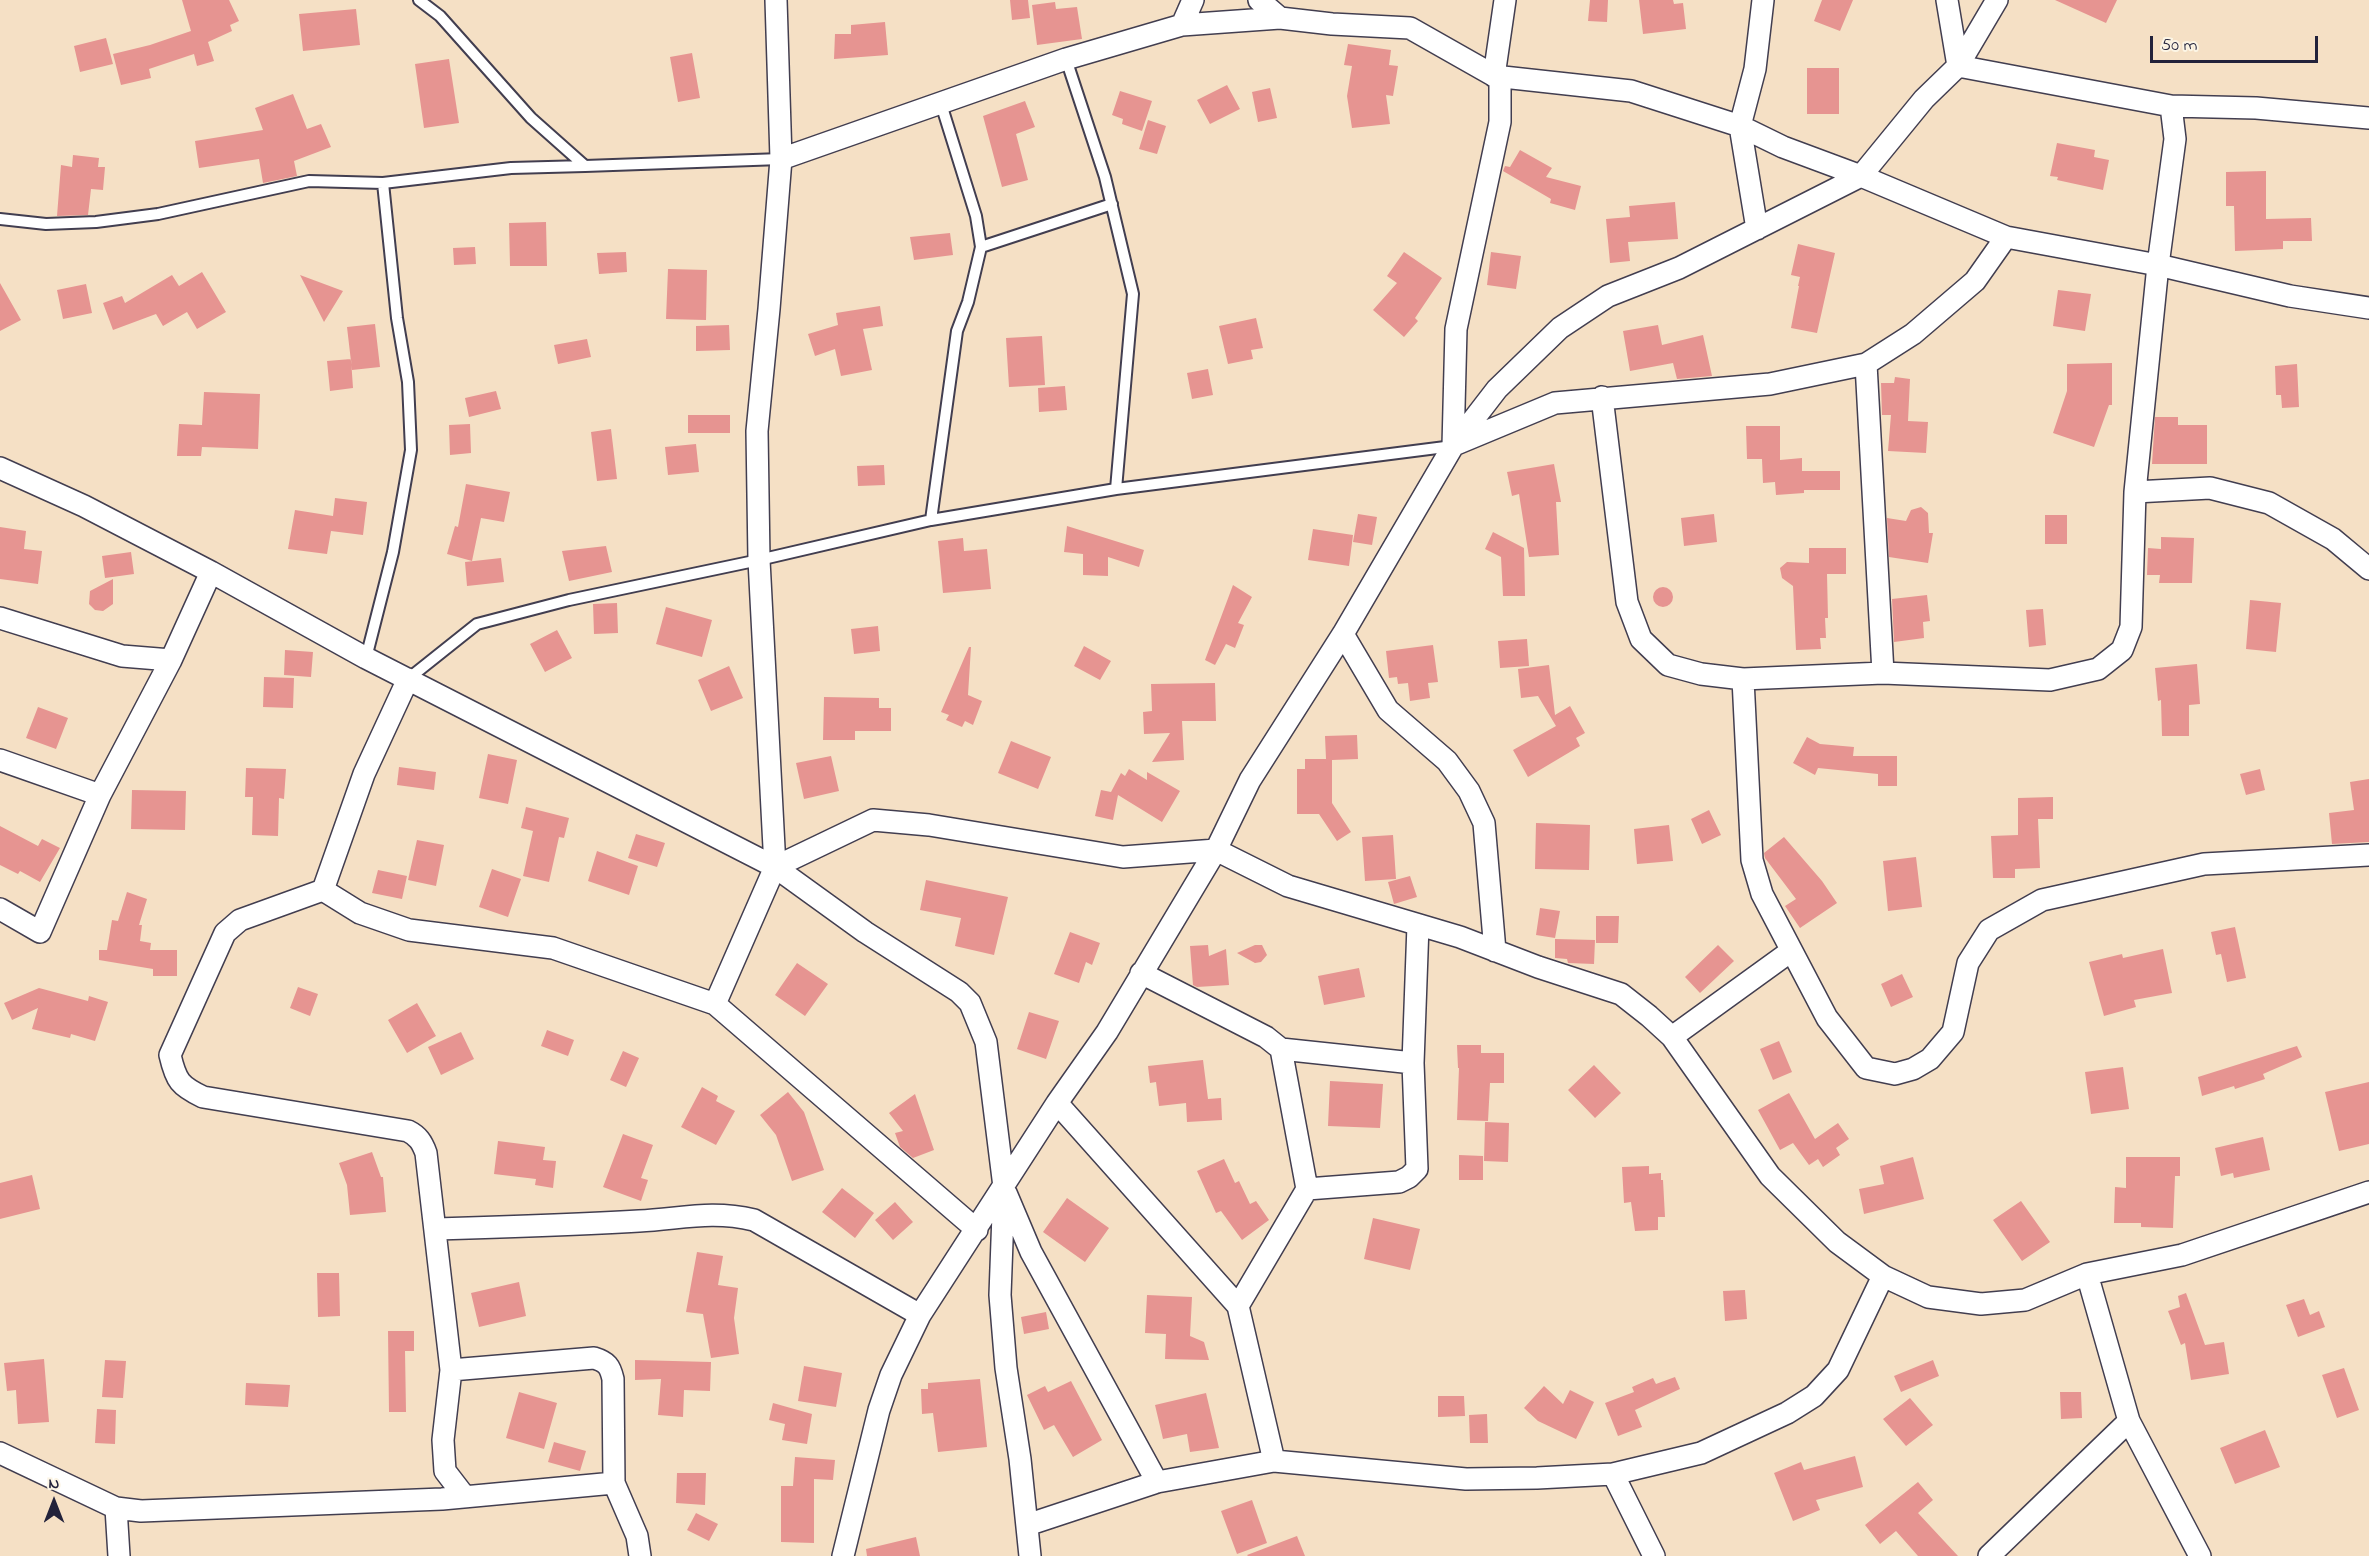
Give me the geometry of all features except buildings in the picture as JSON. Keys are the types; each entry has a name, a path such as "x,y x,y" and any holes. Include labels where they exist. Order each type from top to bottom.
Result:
{"street":[{"path":"715,1004 775,867 759,560 756,431 781,159 776,0"},
{"path":"1182,25 1193,0"},
{"path":"1259,0 1280,18"},
{"path":"1494,76 1505,0"},
{"path":"1758,229 1740,126 1755,69 1763,0"},
{"path":"1947,0 1958,66"},
{"path":"843,1556 879,1410 891,1375 920,1315 977,1230 1057,1102 1107,1032 1216,850 1250,780 1343,634 1453,446 1497,389 1560,328 1608,296 1679,268 1861,176 1924,99 1958,66 1997,0"},
{"path":"781,159 1066,58 1182,25 1280,18 1332,24 1410,28 1500,79 1500,122 1456,329 1453,446"},
{"path":"1958,66 2171,106 2256,108 2369,118"},
{"path":"1494,76 1631,91 1740,126 1783,147 1861,176 2006,237 2158,265 2290,296 2369,308"},
{"path":"1602,397 1627,602 1641,639 1668,665 1701,674 1743,679 1883,673 2050,680 2098,669 2122,650 2131,627 2135,492 2158,265 2175,139 2171,106"},
{"path":"1453,446 1555,403 1602,397 1770,384 1866,364 1913,334 1975,281 2006,237"},
{"path":"1866,364 1883,673"},
{"path":"0,468 84,506 211,572 366,658 775,867 865,932 959,992 970,1004 986,1042 1004,1187 1000,1295 1006,1368 1020,1459 1030,1556"},
{"path":"2135,492 2210,488 2269,503 2333,539 2369,569"},
{"path":"0,909 40,932 100,795 171,660 211,572"},
{"path":"0,618 122,656 171,660"},
{"path":"1343,634 1388,710 1447,761 1469,791 1484,823 1496,951"},
{"path":"323,890 364,774 408,679"},
{"path":"1743,679 1752,860 1762,894 1827,1018 1866,1068 1895,1074 1913,1069 1930,1059 1953,1032 1968,963 1989,930 2042,900 2204,864 2369,855"},
{"path":"0,760 100,795"},
{"path":"775,867 873,820 929,825 1123,857 1216,850 1288,886 1460,937 1621,994 1671,1037 1770,1176 1837,1242 1882,1276 1928,1297 1981,1304 2025,1300 2087,1274 2182,1255 2369,1192"},
{"path":"323,890 360,913 410,930 553,948 715,1004 977,1230"},
{"path":"323,890 240,920 225,933 170,1055 175,1075 184,1088 203,1097 408,1131 415,1134 422,1142 426,1153 436,1229 451,1370 443,1440 445,1471 465,1497"},
{"path":"1307,1189 1399,1182 1409,1177 1417,1168 1413,1063 1418,925"},
{"path":"1671,1037 1791,951"},
{"path":"1141,972 1266,1037 1281,1049 1413,1063"},
{"path":"1238,1306 1307,1189 1281,1049"},
{"path":"1057,1102 1238,1306 1274,1461"},
{"path":"1004,1187 1031,1252 1157,1482"},
{"path":"436,1229 642,1221 711,1214 730,1215 754,1220 920,1315"},
{"path":"2087,1274 2129,1421 2200,1556"},
{"path":"1027,1525 1157,1482 1274,1461 1466,1479 1613,1474 1701,1453 1787,1413 1814,1396 1838,1370 1882,1276"},
{"path":"451,1370 594,1358 605,1361 611,1367 613,1379 614,1483 637,1536 640,1556"},
{"path":"1989,1556 2129,1421"},
{"path":"0,1454 117,1508 141,1511 465,1497 614,1483"},
{"path":"1613,1474 1654,1556"},
{"path":"117,1508 119,1556"}],"lane":[{"path":"419,0 440,16 531,118 585,166"},
{"path":"1066,58 1105,177 1133,294 1116,489"},
{"path":"931,520 957,331 968,302 981,247 976,216 941,104"},
{"path":"0,219 46,224 96,222 158,214 309,182 383,183 512,168 781,159"},
{"path":"366,658 393,552 411,450 408,382 397,318 383,183"},
{"path":"981,247 1112,204"},
{"path":"408,679 477,624 569,600 759,560 931,520 1116,489 1453,446"}]}
